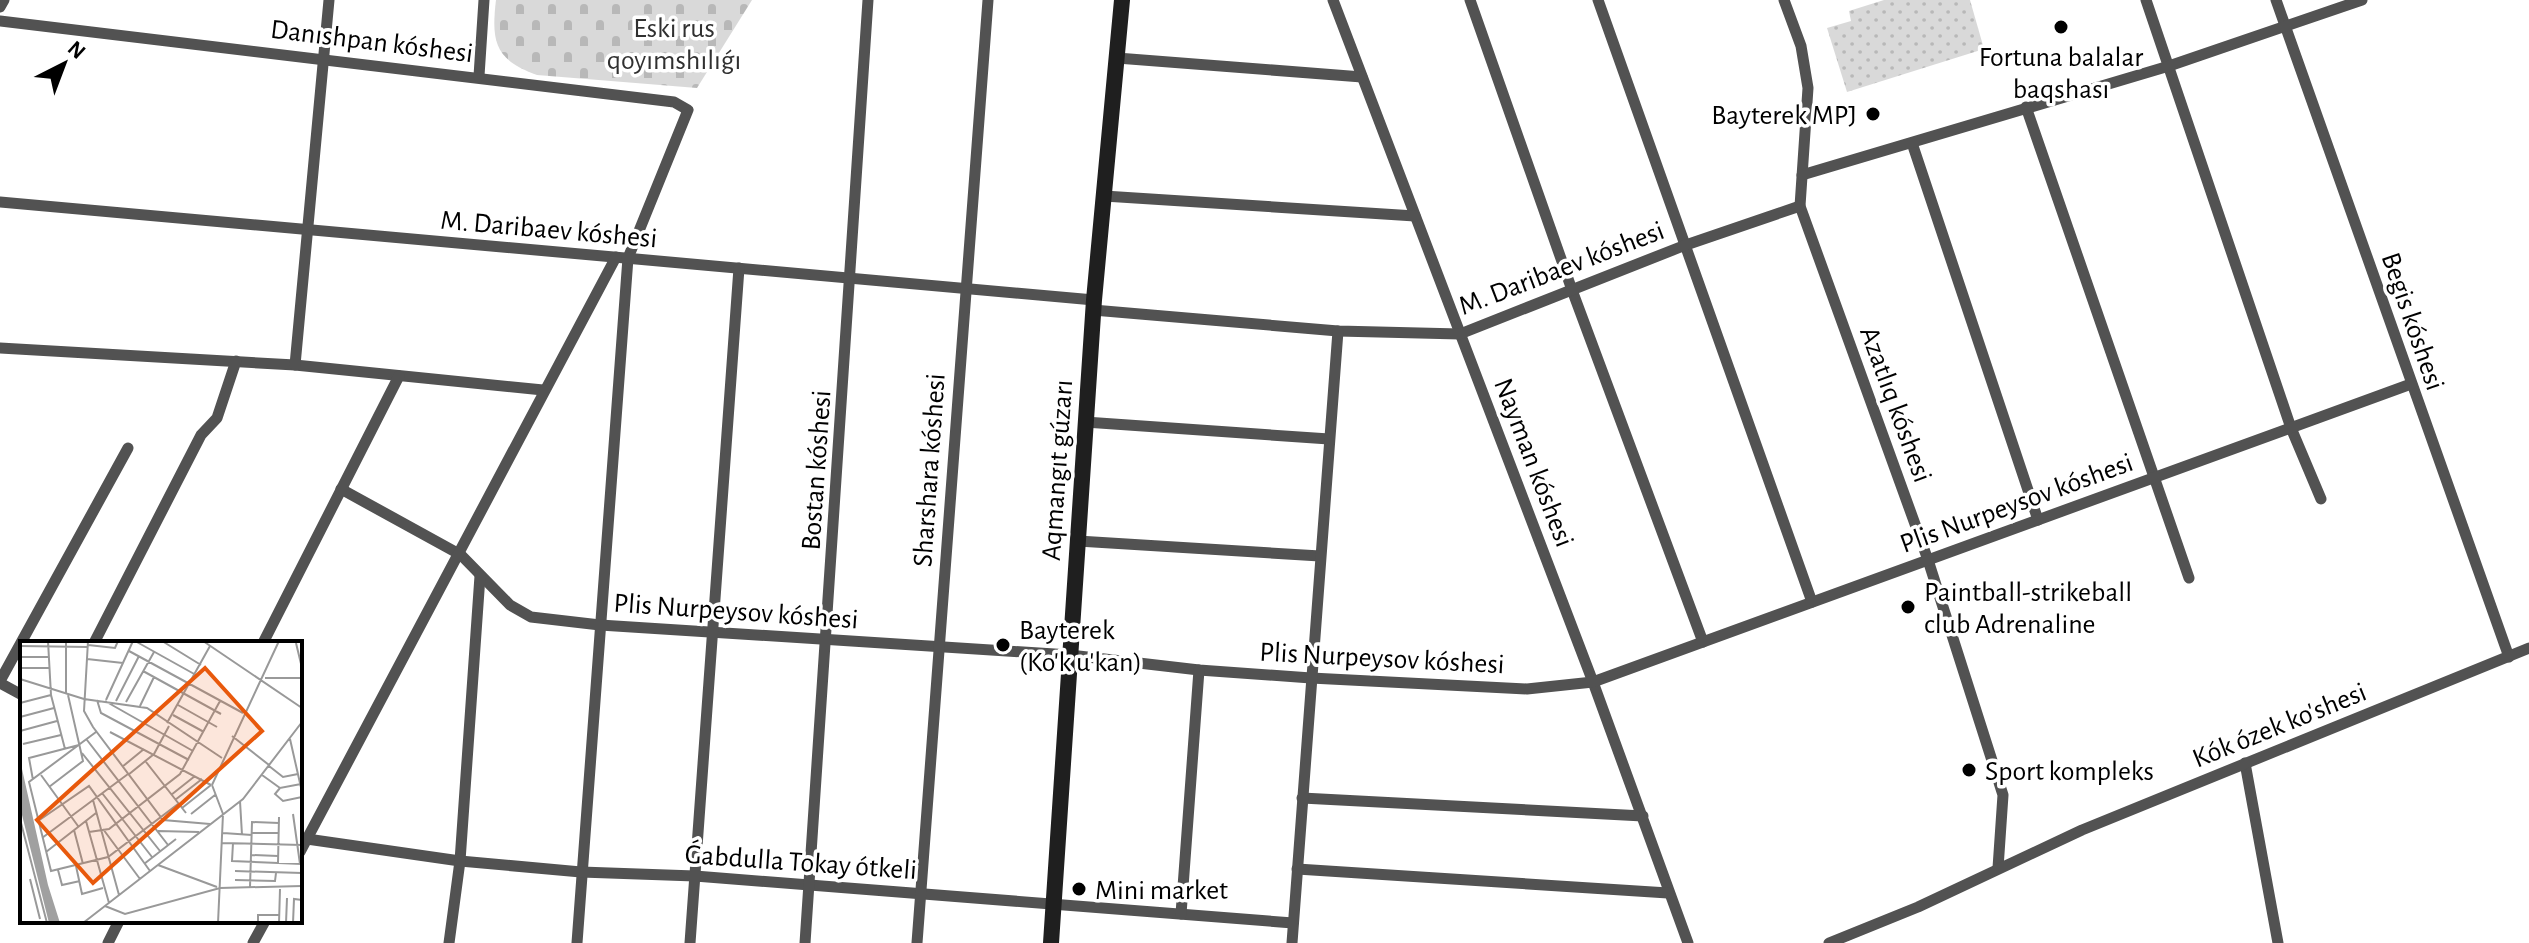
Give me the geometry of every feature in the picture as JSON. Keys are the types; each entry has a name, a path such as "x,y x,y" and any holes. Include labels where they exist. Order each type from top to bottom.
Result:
{"street":[{"path":"0,7 4,0"},
{"path":"295,365 329,0"},
{"path":"479,76 484,0"},
{"name":"Bostan kóshesi","path":"805,943 828,639 868,0"},
{"name":"Sharshara kóshesi","path":"917,943 988,0"},
{"name":"Aqmangıt gúzarı","path":"1051,943 1051,905 1085,422 1122,0"},
{"name":"Nayman kóshesi","path":"1333,0 1593,682 1688,943"},
{"path":"1470,0 1572,290 1703,642"},
{"path":"1598,0 1812,602"},
{"name":"Azatlıq kóshesi","path":"1784,0 1801,46 1808,88 1800,206 1928,560 2003,795 1998,868"},
{"path":"2146,0 2291,428 2321,499"},
{"name":"Begis kóshesi","path":"2276,0 2509,657"},
{"path":"1802,175 2169,66 2362,0"},
{"name":"Danıshpan kóshesi","path":"0,21 323,57 674,102 688,110 622,258"},
{"path":"1117,58 1362,77"},
{"path":"2026,107 2151,477 2189,578"},
{"path":"1912,143 2038,520"},
{"path":"1104,196 1415,216"},
{"name":"M. Daribaev kóshesi","path":"0,202 305,232 966,289 1338,331 1460,334 1683,246 1800,206"},
{"path":"303,839 461,555 543,390 622,258"},
{"path":"577,943 622,258"},
{"path":"690,943 739,268"},
{"path":"1292,943 1338,331"},
{"path":"0,348 295,365 543,390"},
{"path":"95,641 201,435 217,418 236,361"},
{"path":"264,641 399,376"},
{"name":"Plis Nurpeysov kóshesi","path":"341,489 461,555 510,605 531,617 600,625 1070,655 1199,670 1527,689 1593,682 2411,384"},
{"path":"1085,422 1329,439"},
{"path":"22,641 128,448"},
{"path":"1078,541 1320,556"},
{"path":"449,943 460,861 480,576"},
{"path":"20,645 0,682 20,694"},
{"name":"Kók ózek ko'shesi","path":"1829,943 2245,763 2529,648"},
{"path":"1181,914 1199,670"},
{"path":"2245,763 2278,943"},
{"path":"1302,798 1643,816"},
{"name":"Ǵabdulla Tokay ótkeli","path":"303,839 460,861 581,872 695,876 1293,923"},
{"path":"1297,869 1668,893"},
{"path":"108,943 118,923"},
{"path":"253,943 264,923"}],"green space":[{"name":"Eski rus qoyımshılıǵı","path":"496,0 752,0 697,88 537,75 523,69 504,56 499,48 494,27"},
{"path":"1884,0 1970,0 1984,49 1847,92 1827,28 1851,21 1849,11"}],"place":[{"name":"Fortuna balalar baqshası","path":"2061,27"},
{"name":"Bayterek MPJ","path":"1873,114"},
{"name":"Paintball-strikeball club Adrenaline","path":"1908,607"},
{"name":"Bayterek (Ko'k u'kan)","path":"1003,645"},
{"name":"Sport kompleks","path":"1969,770"},
{"name":"Mini market","path":"1079,889"}]}
